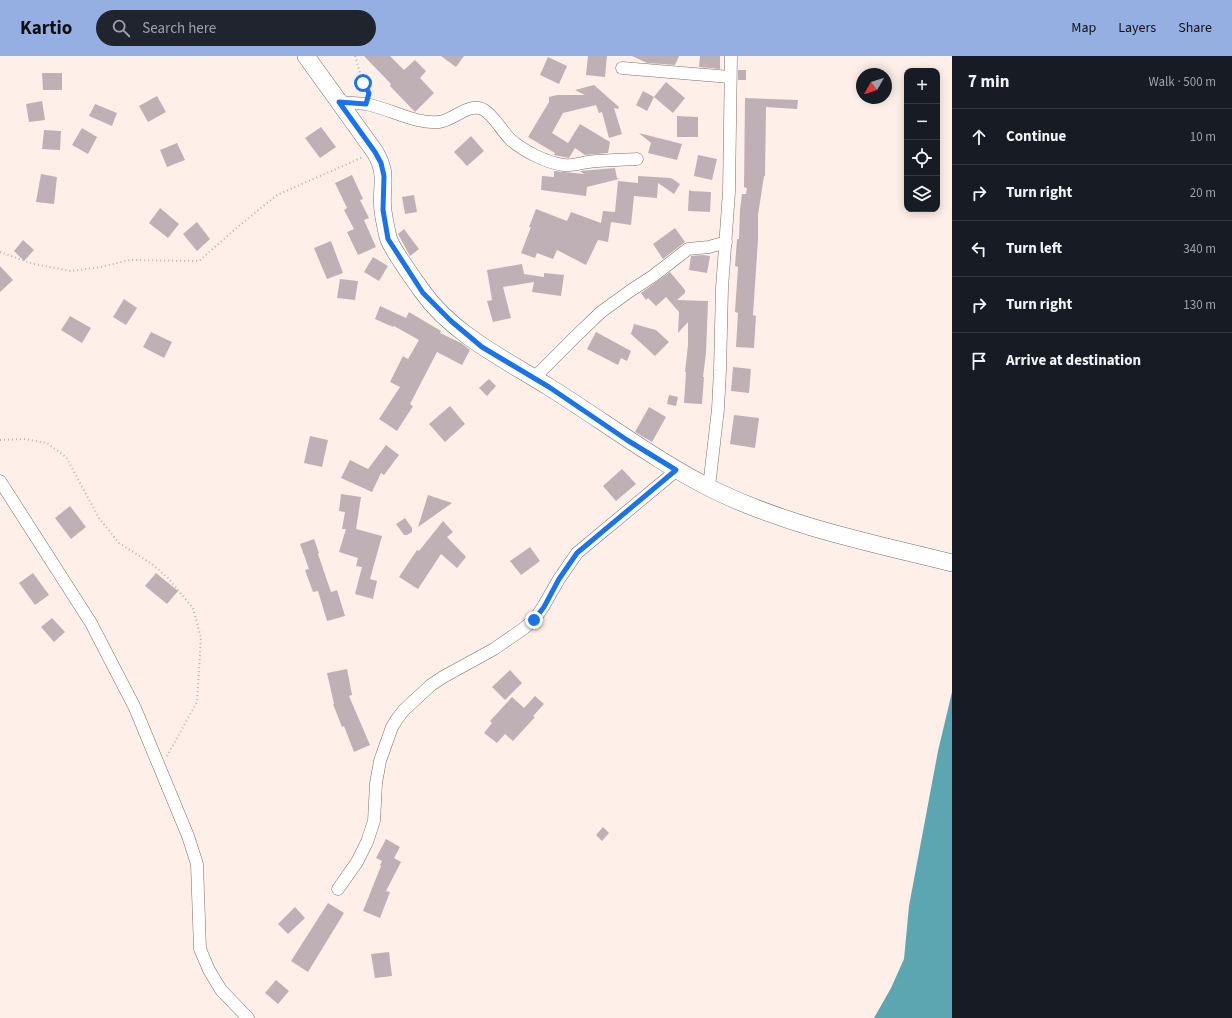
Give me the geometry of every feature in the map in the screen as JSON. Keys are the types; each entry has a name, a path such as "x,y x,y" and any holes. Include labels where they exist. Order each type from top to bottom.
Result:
{"street":[{"path":"306,56 375,152 381,163 384,176 383,210 388,239 423,293 443,314 482,347 534,378 627,440 676,470 709,487 782,518 822,531 952,563"},
{"path":"709,487 718,409 720,370 722,288 729,192 731,56"},
{"path":"622,68 730,78"},
{"path":"339,102 366,104 422,121 435,123 451,119 467,110 475,108 484,110 510,140 534,155 566,166 589,162 637,159"},
{"path":"534,378 602,312 688,249 709,247 726,242"},
{"path":"338,889 357,862 367,842 374,821 376,783 380,761 392,727 404,710 431,685 494,649 534,620 544,607 559,579 577,553 676,470"},
{"path":"0,481 91,623 135,708 188,836 197,864 200,949 209,970 221,990 248,1018"}],"path":[{"path":"355,56 363,83 369,93 366,104"},
{"path":"0,252 34,264 71,271 101,267 130,260 200,261 240,225 277,195 375,152"},
{"path":"0,440 24,439 47,443 66,457 99,518 118,543 152,564 168,578 194,608 201,638 197,702 167,754 162,774"}],"water":[{"path":"952,692 952,1018 874,1018 891,988 904,959 909,906 938,751"}],"building":[{"path":"364,56 390,56 404,70 415,60 426,71 420,78 434,93 415,112"},
{"path":"441,56 464,56 456,67"},
{"path":"588,56 607,56 605,77 586,75"},
{"path":"632,56 679,56 675,65 647,63"},
{"path":"700,56 720,56 720,69 699,67"},
{"path":"548,57 567,66 559,84 540,75"},
{"path":"738,70 746,70 746,80 738,80"},
{"path":"42,73 62,73 62,90 43,90"},
{"path":"666,82 685,98 673,113 654,97"},
{"path":"594,85 619,107 618,109 614,108 622,134 609,138 602,112 599,113 596,105 563,113 552,133 568,143 580,124 610,142 608,153 585,155 575,148 569,158 554,155 555,153 528,137 549,102 549,97 557,95 585,95 575,90"},
{"path":"643,91 654,97 647,111 636,105"},
{"path":"157,96 166,112 148,122 139,106"},
{"path":"745,98 798,100 797,109 766,107 765,176 758,215 758,240 753,315 756,316 754,348 736,347 738,313 735,312 738,267 735,266 737,239 739,239 742,194 746,194 747,188 744,187"},
{"path":"42,101 45,120 29,122 26,104"},
{"path":"95,104 117,113 112,126 89,116"},
{"path":"677,116 698,117 698,137 677,137"},
{"path":"321,127 336,147 320,158 305,138"},
{"path":"82,128 97,137 88,154 72,145"},
{"path":"44,130 61,131 60,150 42,149"},
{"path":"639,133 682,144 677,160 648,153 651,143"},
{"path":"471,136 484,151 467,166 454,152"},
{"path":"177,143 185,160 167,167 160,150"},
{"path":"698,155 717,159 712,180 694,176"},
{"path":"615,168 617,178 619,179 587,187 586,196 541,190 542,176 554,177 554,171 584,174 580,171"},
{"path":"41,174 57,177 54,204 36,202"},
{"path":"352,175 363,199 360,200 369,218 364,220 376,247 358,255 347,232 354,229 344,210 347,208 335,183"},
{"path":"638,176 671,178 680,184 674,194 658,183 657,198 634,196 631,225 611,222 608,242 598,240 586,265 557,250 553,259 537,253 535,258 521,253 536,209 567,221 571,212 601,223 603,211 615,212 618,181 638,183"},
{"path":"689,190 711,192 710,212 688,211"},
{"path":"414,195 417,212 405,214 402,197"},
{"path":"160,208 179,224 168,238 149,223"},
{"path":"197,222 210,239 197,251 183,234"},
{"path":"675,228 685,242 663,259 653,244"},
{"path":"404,229 419,249 410,256 398,234"},
{"path":"23,240 34,250 24,261 14,251"},
{"path":"331,241 343,273 327,279 314,248"},
{"path":"691,256 710,256 707,273 689,270"},
{"path":"373,257 388,266 379,281 364,272"},
{"path":"522,264 524,274 544,277 544,273 564,275 561,296 532,292 534,282 503,287 511,318 493,322 487,301 492,300 487,270"},
{"path":"0,266 13,280 0,292"},
{"path":"670,272 685,290 685,293 677,300 708,301 702,404 684,403 688,322 678,333 679,312 666,297 656,306 648,298 646,300 641,293"},
{"path":"340,279 358,281 355,300 337,298"},
{"path":"124,299 137,308 126,325 113,317"},
{"path":"380,306 406,318 409,312 441,331 440,333 461,343 470,350 462,365 437,352 410,404 413,406 397,431 379,419 400,387 390,382 403,356 408,359 419,340 394,326 393,327 375,319"},
{"path":"70,316 91,328 82,343 61,330"},
{"path":"634,324 656,330 669,342 655,356 631,334"},
{"path":"151,332 172,342 164,358 143,347"},
{"path":"596,332 631,351 627,361 621,358 618,365 587,349"},
{"path":"733,367 751,369 749,393 731,391"},
{"path":"489,379 496,386 487,396 479,388"},
{"path":"669,395 678,397 676,406 667,404"},
{"path":"450,406 465,424 445,442 429,424"},
{"path":"649,407 666,417 652,442 635,432"},
{"path":"734,415 759,418 755,448 730,444"},
{"path":"310,436 328,440 322,467 304,463"},
{"path":"386,445 399,455 384,475 381,473 372,492 341,478 350,460 368,469"},
{"path":"622,469 636,484 616,501 603,486"},
{"path":"341,494 361,497 356,529 382,536 370,579 377,581 373,599 355,594 362,567 356,566 358,558 339,552 346,529 342,529 345,512 339,511"},
{"path":"428,495 452,503 418,527"},
{"path":"70,506 86,527 71,539 55,518"},
{"path":"405,518 412,528 412,532 407,535 404,535 396,524"},
{"path":"443,521 453,532 447,537 466,557 457,568 441,554 418,589 399,577 417,550 419,551"},
{"path":"314,539 331,592 337,590 345,616 327,621 318,591 313,592 305,570 309,569 300,544"},
{"path":"530,547 540,561 521,575 510,561"},
{"path":"33,573 49,595 35,605 19,583"},
{"path":"156,573 178,591 167,604 145,586"},
{"path":"52,618 65,632 54,642 41,627"},
{"path":"347,669 352,695 349,696 370,745 354,752 344,726 342,727 333,704 327,673"},
{"path":"510,670 522,683 505,700 492,687"},
{"path":"535,696 544,704 533,716 535,717 513,741 505,734 497,743 484,733 492,723 490,721 512,697 524,708"},
{"path":"603,827 609,833 602,841 596,835"},
{"path":"386,839 400,847 394,858 401,862 386,891 390,892 380,918 363,911 381,866 382,861 376,858"},
{"path":"328,903 344,913 308,972 291,961"},
{"path":"295,907 305,918 288,934 278,924"},
{"path":"389,952 392,976 375,978 371,954"},
{"path":"276,980 289,991 278,1004 265,993"}],"route":[{"path":"363,83 369,93 366,104 339,102 375,152 381,163 384,176 383,210 388,239 423,293 451,321 482,347 549,387 627,440 676,470 577,553 552,590 544,607 534,620"}]}
